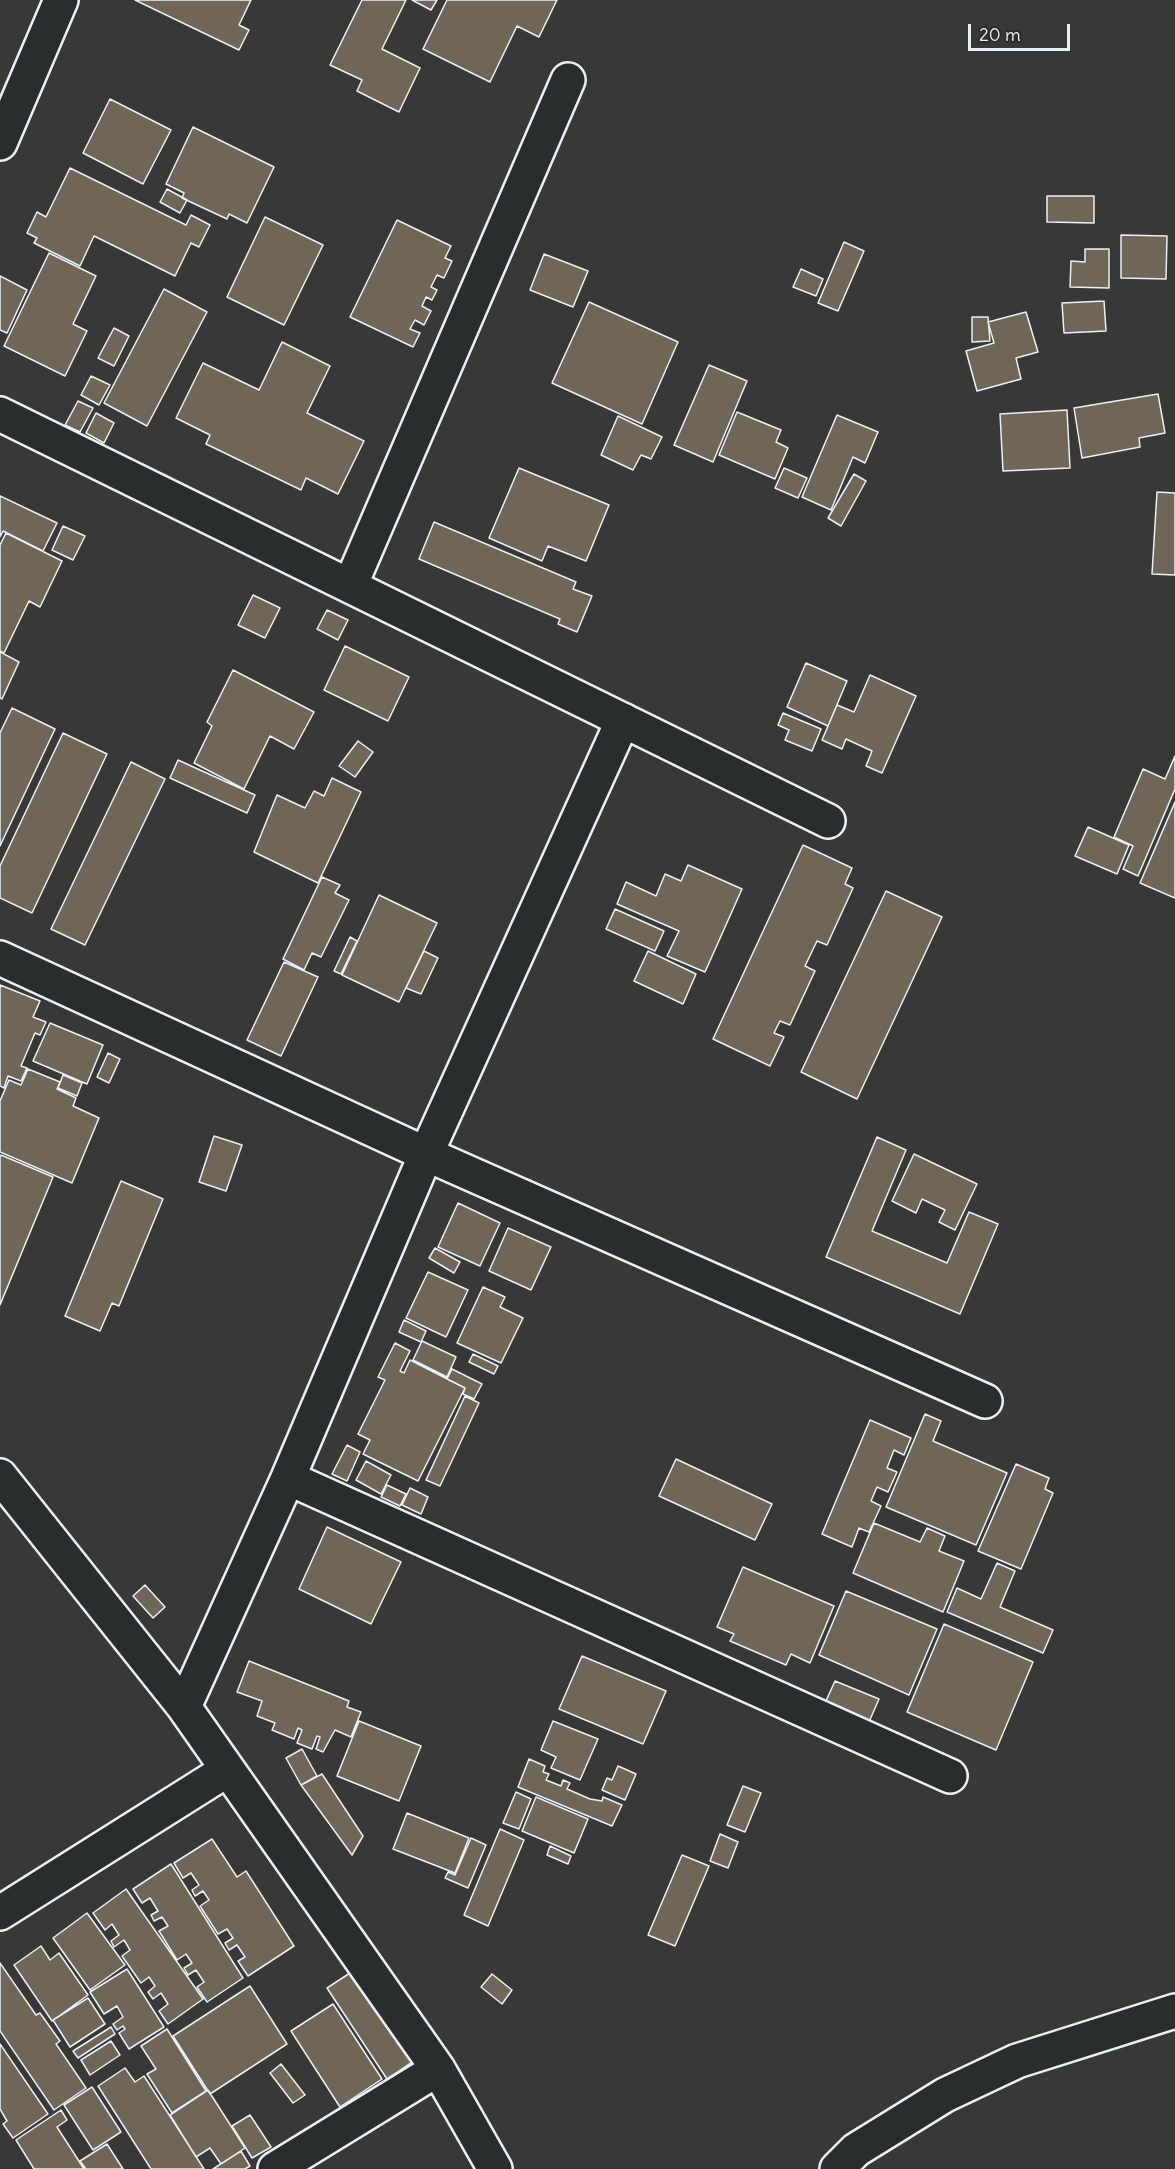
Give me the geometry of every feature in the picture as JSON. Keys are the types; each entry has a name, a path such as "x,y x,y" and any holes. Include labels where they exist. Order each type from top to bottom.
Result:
{"street":[{"path":"0,143 61,0"},
{"path":"350,586 568,80"},
{"path":"0,414 828,821"},
{"path":"184,1707 288,1478 426,1154 623,720"},
{"path":"0,958 426,1154 985,1401"},
{"path":"0,1476 184,1707 438,2069 495,2169"},
{"path":"288,1478 950,1776"},
{"path":"0,1912 227,1770"},
{"path":"837,2169 856,2150 945,2095 1017,2061 1175,2011"},
{"path":"275,2169 438,2069"}],"building":[{"path":"135,0 251,0 239,25 249,30 239,50"},
{"path":"362,0 406,0 382,49 420,68 399,112 357,91 362,80 330,65"},
{"path":"412,0 437,0 431,10"},
{"path":"447,0 557,0 539,37 517,26 490,82 423,49"},
{"path":"110,99 171,130 143,184 83,153"},
{"path":"193,127 274,167 247,223 229,214 227,219 182,198 184,193 166,184"},
{"path":"70,168 186,225 191,215 210,225 199,247 191,243 175,276 94,236 80,266 34,243 37,238 27,233 37,212 46,217"},
{"path":"167,189 187,200 180,213 160,202"},
{"path":"1047,196 1094,196 1094,223 1047,222"},
{"path":"265,217 323,245 284,325 227,297"},
{"path":"397,220 451,246 445,258 452,261 444,278 437,275 431,287 437,290 432,300 426,297 422,306 431,311 424,325 415,320 410,329 420,333 413,347 350,317"},
{"path":"1121,235 1167,236 1166,279 1121,278"},
{"path":"844,242 864,251 838,311 818,303"},
{"path":"1085,249 1109,249 1109,288 1070,287 1071,261 1085,262"},
{"path":"49,253 96,276 73,324 87,331 65,376 4,346"},
{"path":"544,254 588,271 573,307 530,290"},
{"path":"801,269 823,279 816,296 793,287"},
{"path":"0,276 27,290 7,333 0,330"},
{"path":"164,289 207,312 147,426 104,403"},
{"path":"1104,301 1106,331 1064,333 1062,303"},
{"path":"589,302 678,342 642,424 552,383"},
{"path":"1026,312 1038,352 1016,358 1021,379 977,391 966,351 994,343 988,322"},
{"path":"972,317 988,317 990,341 972,342"},
{"path":"114,328 129,336 114,366 98,358"},
{"path":"282,342 330,366 307,413 364,441 338,494 306,478 301,490 206,444 210,435 176,418 203,363 259,390"},
{"path":"709,365 747,381 713,462 674,445"},
{"path":"91,376 110,385 99,405 81,395"},
{"path":"1158,394 1165,433 1139,438 1140,447 1082,458 1074,408"},
{"path":"78,401 93,408 80,432 65,425"},
{"path":"1067,410 1070,468 1003,471 1000,414"},
{"path":"737,412 781,430 776,442 788,448 775,479 719,455"},
{"path":"96,413 114,423 104,443 86,433"},
{"path":"837,415 878,432 865,463 853,457 831,510 802,497"},
{"path":"618,416 662,437 651,459 641,455 633,470 601,455"},
{"path":"519,468 609,505 586,561 548,546 542,561 489,538"},
{"path":"784,468 807,478 798,498 775,488"},
{"path":"854,474 866,481 841,526 828,518"},
{"path":"1157,492 1175,493 1175,575 1152,574"},
{"path":"0,496 57,523 43,551 3,531 0,537"},
{"path":"434,522 576,582 573,589 592,596 577,632 558,624 560,619 419,559"},
{"path":"63,526 85,536 73,560 52,550"},
{"path":"6,533 62,561 40,607 29,601 4,653 0,651 0,545"},
{"path":"253,595 280,608 265,638 238,625"},
{"path":"327,610 348,620 338,640 317,629"},
{"path":"345,646 409,677 388,721 324,690"},
{"path":"0,652 19,662 2,699 0,698"},
{"path":"806,663 847,681 828,726 787,707"},
{"path":"233,670 314,712 294,749 270,736 244,789 194,763 212,726 207,722"},
{"path":"870,675 916,696 882,773 866,766 872,751 846,739 842,749 822,740 837,705 854,712"},
{"path":"12,708 55,729 0,846 0,733"},
{"path":"783,713 821,729 812,751 785,740 789,730 778,725"},
{"path":"63,733 107,754 32,913 0,898 0,866"},
{"path":"358,741 373,752 355,777 339,766"},
{"path":"1175,756 1175,789 1138,876 1123,869 1133,846 1114,837 1143,769 1165,779"},
{"path":"178,760 255,795 247,813 170,778"},
{"path":"131,762 165,779 85,945 51,929"},
{"path":"332,778 361,792 318,883 254,852 277,795 305,808 314,791 324,796"},
{"path":"1175,802 1175,898 1140,883"},
{"path":"1088,827 1129,845 1117,874 1075,856"},
{"path":"803,845 852,868 845,884 853,888 827,945 817,941 805,966 815,971 790,1025 780,1021 774,1033 784,1037 770,1066 713,1039"},
{"path":"688,865 742,889 705,972 667,956 679,931 617,904 626,882 656,896 665,874 681,881"},
{"path":"322,877 340,885 335,893 349,900 321,957 312,953 304,970 283,959"},
{"path":"886,891 942,917 857,1099 801,1072"},
{"path":"379,895 437,923 399,1002 342,975"},
{"path":"615,909 664,931 655,951 606,929"},
{"path":"350,937 357,941 341,974 334,971"},
{"path":"424,951 438,958 421,994 406,988"},
{"path":"648,951 696,974 683,1004 634,981"},
{"path":"284,962 318,977 281,1056 247,1040"},
{"path":"0,985 40,1001 33,1017 46,1022 40,1035 35,1033 21,1066 27,1068 21,1081 8,1076 4,1088 0,1086"},
{"path":"50,1023 103,1045 87,1084 33,1061"},
{"path":"108,1053 120,1059 109,1083 97,1077"},
{"path":"28,1069 60,1082 57,1089 76,1098 73,1106 99,1118 72,1183 0,1152 0,1101 9,1080 21,1085"},
{"path":"63,1075 82,1083 77,1096 58,1088"},
{"path":"214,1136 242,1145 226,1191 199,1182"},
{"path":"877,1137 906,1150 872,1231 947,1263 969,1212 998,1224 960,1314 826,1257"},
{"path":"914,1154 977,1184 955,1230 939,1222 945,1210 922,1199 916,1213 892,1201"},
{"path":"1,1155 53,1177 0,1305 0,1157"},
{"path":"121,1181 163,1199 119,1306 112,1303 100,1331 65,1316"},
{"path":"458,1203 500,1223 480,1266 438,1247"},
{"path":"508,1228 551,1247 531,1290 489,1271"},
{"path":"435,1248 460,1262 454,1273 429,1258"},
{"path":"428,1272 468,1290 446,1337 406,1318"},
{"path":"483,1287 505,1297 500,1307 523,1318 501,1363 457,1343"},
{"path":"404,1320 426,1331 421,1342 399,1332"},
{"path":"422,1341 456,1357 447,1377 413,1360"},
{"path":"395,1343 410,1351 400,1371 404,1373 410,1360 465,1388 418,1481 363,1454 370,1440 358,1434 385,1380 378,1377"},
{"path":"473,1354 498,1366 494,1374 469,1362"},
{"path":"452,1369 482,1384 474,1399 463,1394 465,1388 447,1379"},
{"path":"465,1396 479,1403 440,1486 426,1480"},
{"path":"925,1414 941,1421 933,1441 1007,1473 976,1545 886,1507"},
{"path":"870,1420 911,1438 904,1455 894,1450 887,1468 897,1472 888,1492 877,1487 871,1501 881,1506 869,1532 859,1528 852,1547 822,1534"},
{"path":"347,1445 360,1452 347,1481 332,1474"},
{"path":"676,1459 772,1504 755,1540 659,1496"},
{"path":"366,1461 391,1475 381,1494 356,1480"},
{"path":"1016,1464 1049,1478 1045,1489 1053,1493 1021,1569 978,1551"},
{"path":"387,1485 406,1494 400,1506 381,1497"},
{"path":"410,1488 428,1497 421,1514 402,1505"},
{"path":"874,1523 920,1542 927,1528 945,1536 939,1551 964,1561 943,1612 853,1573"},
{"path":"327,1527 401,1562 371,1624 299,1589"},
{"path":"997,1563 1015,1571 1000,1607 1053,1630 1043,1653 947,1612 957,1588 981,1599"},
{"path":"743,1567 834,1606 810,1663 791,1654 786,1665 730,1641 734,1634 717,1627"},
{"path":"145,1585 165,1607 153,1618 133,1596"},
{"path":"846,1591 937,1629 909,1695 819,1655"},
{"path":"944,1624 1033,1662 996,1750 907,1712"},
{"path":"582,1656 666,1691 643,1744 559,1709"},
{"path":"249,1661 349,1701 347,1707 361,1712 351,1737 335,1730 323,1752 316,1749 320,1737 317,1736 312,1749 297,1743 302,1730 298,1728 294,1739 272,1730 275,1723 257,1716 262,1701 237,1692"},
{"path":"835,1681 879,1699 869,1722 825,1703"},
{"path":"359,1721 421,1746 399,1801 337,1776"},
{"path":"553,1721 598,1739 580,1780 551,1768 556,1757 541,1750"},
{"path":"302,1749 317,1776 301,1785 286,1758"},
{"path":"529,1759 545,1766 543,1772 549,1774 546,1780 561,1786 563,1780 570,1783 567,1789 590,1799 602,1801 603,1797 622,1805 612,1826 518,1787"},
{"path":"618,1766 636,1774 625,1800 602,1790 607,1778 612,1780"},
{"path":"322,1774 363,1836 352,1855 301,1785"},
{"path":"743,1786 761,1793 745,1832 727,1825"},
{"path":"516,1792 531,1799 519,1829 503,1823"},
{"path":"536,1797 588,1819 574,1853 522,1831"},
{"path":"407,1813 469,1838 455,1873 393,1849"},
{"path":"500,1829 524,1840 488,1926 464,1915"},
{"path":"720,1834 738,1842 728,1868 710,1861"},
{"path":"471,1838 486,1845 468,1888 445,1878 448,1872 455,1875"},
{"path":"212,1839 237,1877 246,1871 294,1946 248,1976 238,1961 245,1957 237,1945 229,1950 225,1943 233,1938 227,1929 218,1934 200,1906 209,1900 203,1891 195,1896 192,1890 199,1885 191,1873 183,1878 174,1863"},
{"path":"550,1846 571,1856 568,1864 547,1855"},
{"path":"682,1855 709,1866 675,1946 648,1935"},
{"path":"171,1864 243,1978 207,2002 197,1987 204,1982 196,1970 188,1975 184,1968 192,1963 186,1954 177,1960 159,1931 168,1926 162,1917 154,1921 151,1915 158,1911 150,1898 142,1903 133,1889"},
{"path":"126,1889 203,1999 168,2024 159,2011 168,2004 161,1993 153,1999 148,1992 155,1986 149,1977 141,1983 122,1956 130,1950 124,1940 114,1947 111,1941 119,1935 112,1924 105,1930 93,1913"},
{"path":"87,1913 125,1965 90,1990 53,1938"},
{"path":"41,1946 50,1960 59,1953 88,1995 52,2021 14,1965"},
{"path":"0,1963 36,2015 40,2013 60,2041 56,2044 86,2088 54,2110 0,2031"},
{"path":"127,1969 164,2027 129,2049 119,2033 125,2029 123,2026 117,2030 113,2024 123,2017 117,2006 104,2014 90,1992"},
{"path":"350,1973 356,1981 361,1978 415,2060 387,2079 327,1988"},
{"path":"492,1974 512,1990 502,2004 481,1987"},
{"path":"250,1986 287,2044 210,2094 173,2036"},
{"path":"88,1998 105,2024 70,2047 53,2020"},
{"path":"333,2004 382,2079 340,2107 291,2031"},
{"path":"111,2027 115,2034 78,2058 73,2051"},
{"path":"167,2029 206,2091 172,2113 147,2074 156,2069 141,2046"},
{"path":"111,2041 120,2055 90,2075 81,2060"},
{"path":"0,2044 48,2114 13,2138 3,2124 7,2121 0,2109"},
{"path":"281,2064 305,2095 293,2103 270,2073"},
{"path":"125,2068 135,2082 144,2076 204,2169 151,2169 98,2086"},
{"path":"92,2087 121,2132 93,2150 64,2105"},
{"path":"208,2090 245,2148 221,2164 210,2148 196,2157 170,2115"},
{"path":"61,2110 67,2120 57,2127 84,2169 34,2169 16,2140"},
{"path":"250,2115 271,2147 252,2158 232,2126"},
{"path":"107,2144 123,2169 86,2169 80,2161"},
{"path":"241,2151 250,2166 245,2169 213,2169"}]}
